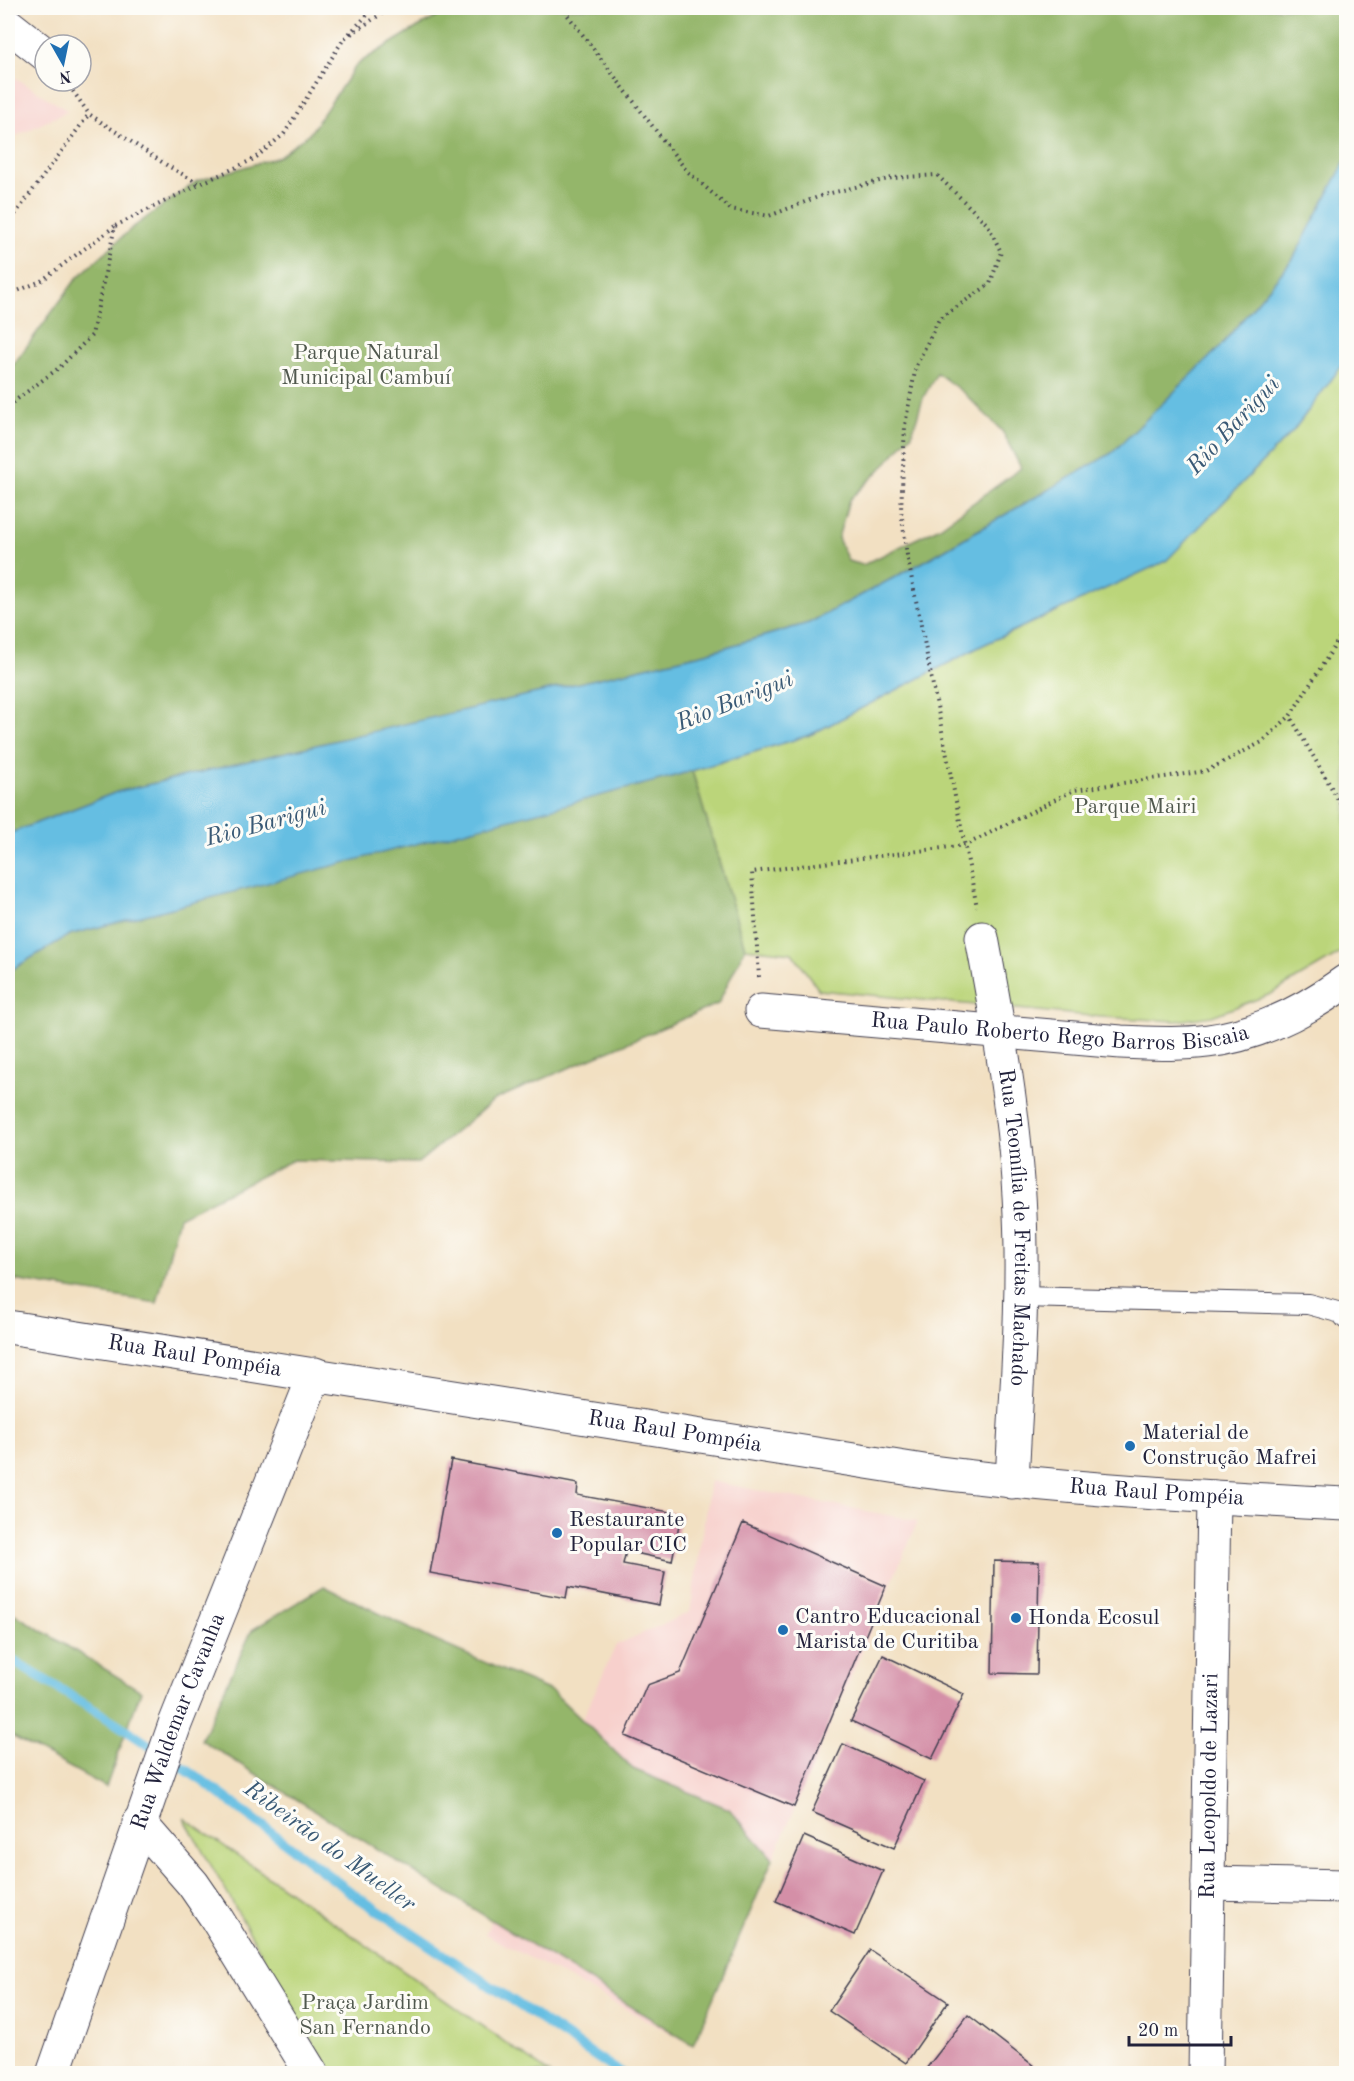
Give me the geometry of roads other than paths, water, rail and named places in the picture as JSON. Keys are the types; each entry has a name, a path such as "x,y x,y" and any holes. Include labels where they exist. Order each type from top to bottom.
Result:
{"street":[{"path":"8,25 33,45"},
{"name":"Rua Teomília de Freitas Machado","path":"982,938 999,1032 1017,1168 1020,1222 1021,1297 1012,1482"},
{"name":"Rua Paulo Roberto Rego Barros Biscaia","path":"760,1011 1121,1042 1208,1041 1243,1034 1270,1025 1347,981"},
{"name":"Rua Raul Pompéia","path":"8,1327 738,1443 1012,1482 1347,1504"},
{"name":"Rua Waldemar Cavanha","path":"53,2073 175,1724 315,1374"},
{"name":"Rua Leopoldo de Lazari","path":"1205,2073 1214,1497"},
{"path":"140,1822 198,1892 312,2073"},
{"path":"1208,1883 1347,1886"}],"lane":[{"path":"1021,1297 1308,1304 1341,1313 1347,1319"}],"water":[{"name":"Rio Barigui","path":"1346,160 1346,360 1293,431 1166,561 983,645 810,735 671,777 69,935 8,972 8,834 117,792 706,653 809,623 925,561 1112,453 1219,348 1293,259"}],"waterway":[{"name":"Ribeirão do Mueller","path":"8,1658 114,1722 203,1781 356,1896 622,2074"}],"place":[{"name":"Material de Construção Mafrei","path":"1130,1446"},
{"name":"Restaurante Popular CIC","path":"557,1533"},
{"name":"Honda Ecosul","path":"1016,1618"},
{"name":"Cantro Educacional Marista de Curitiba","path":"783,1630"}],"park label":[{"name":"Parque Natural Municipal Cambuí","path":"366,366"},
{"name":"Parque Mairi","path":"1135,807"},
{"name":"Praça Jardim San Fernando","path":"365,2016"}]}
